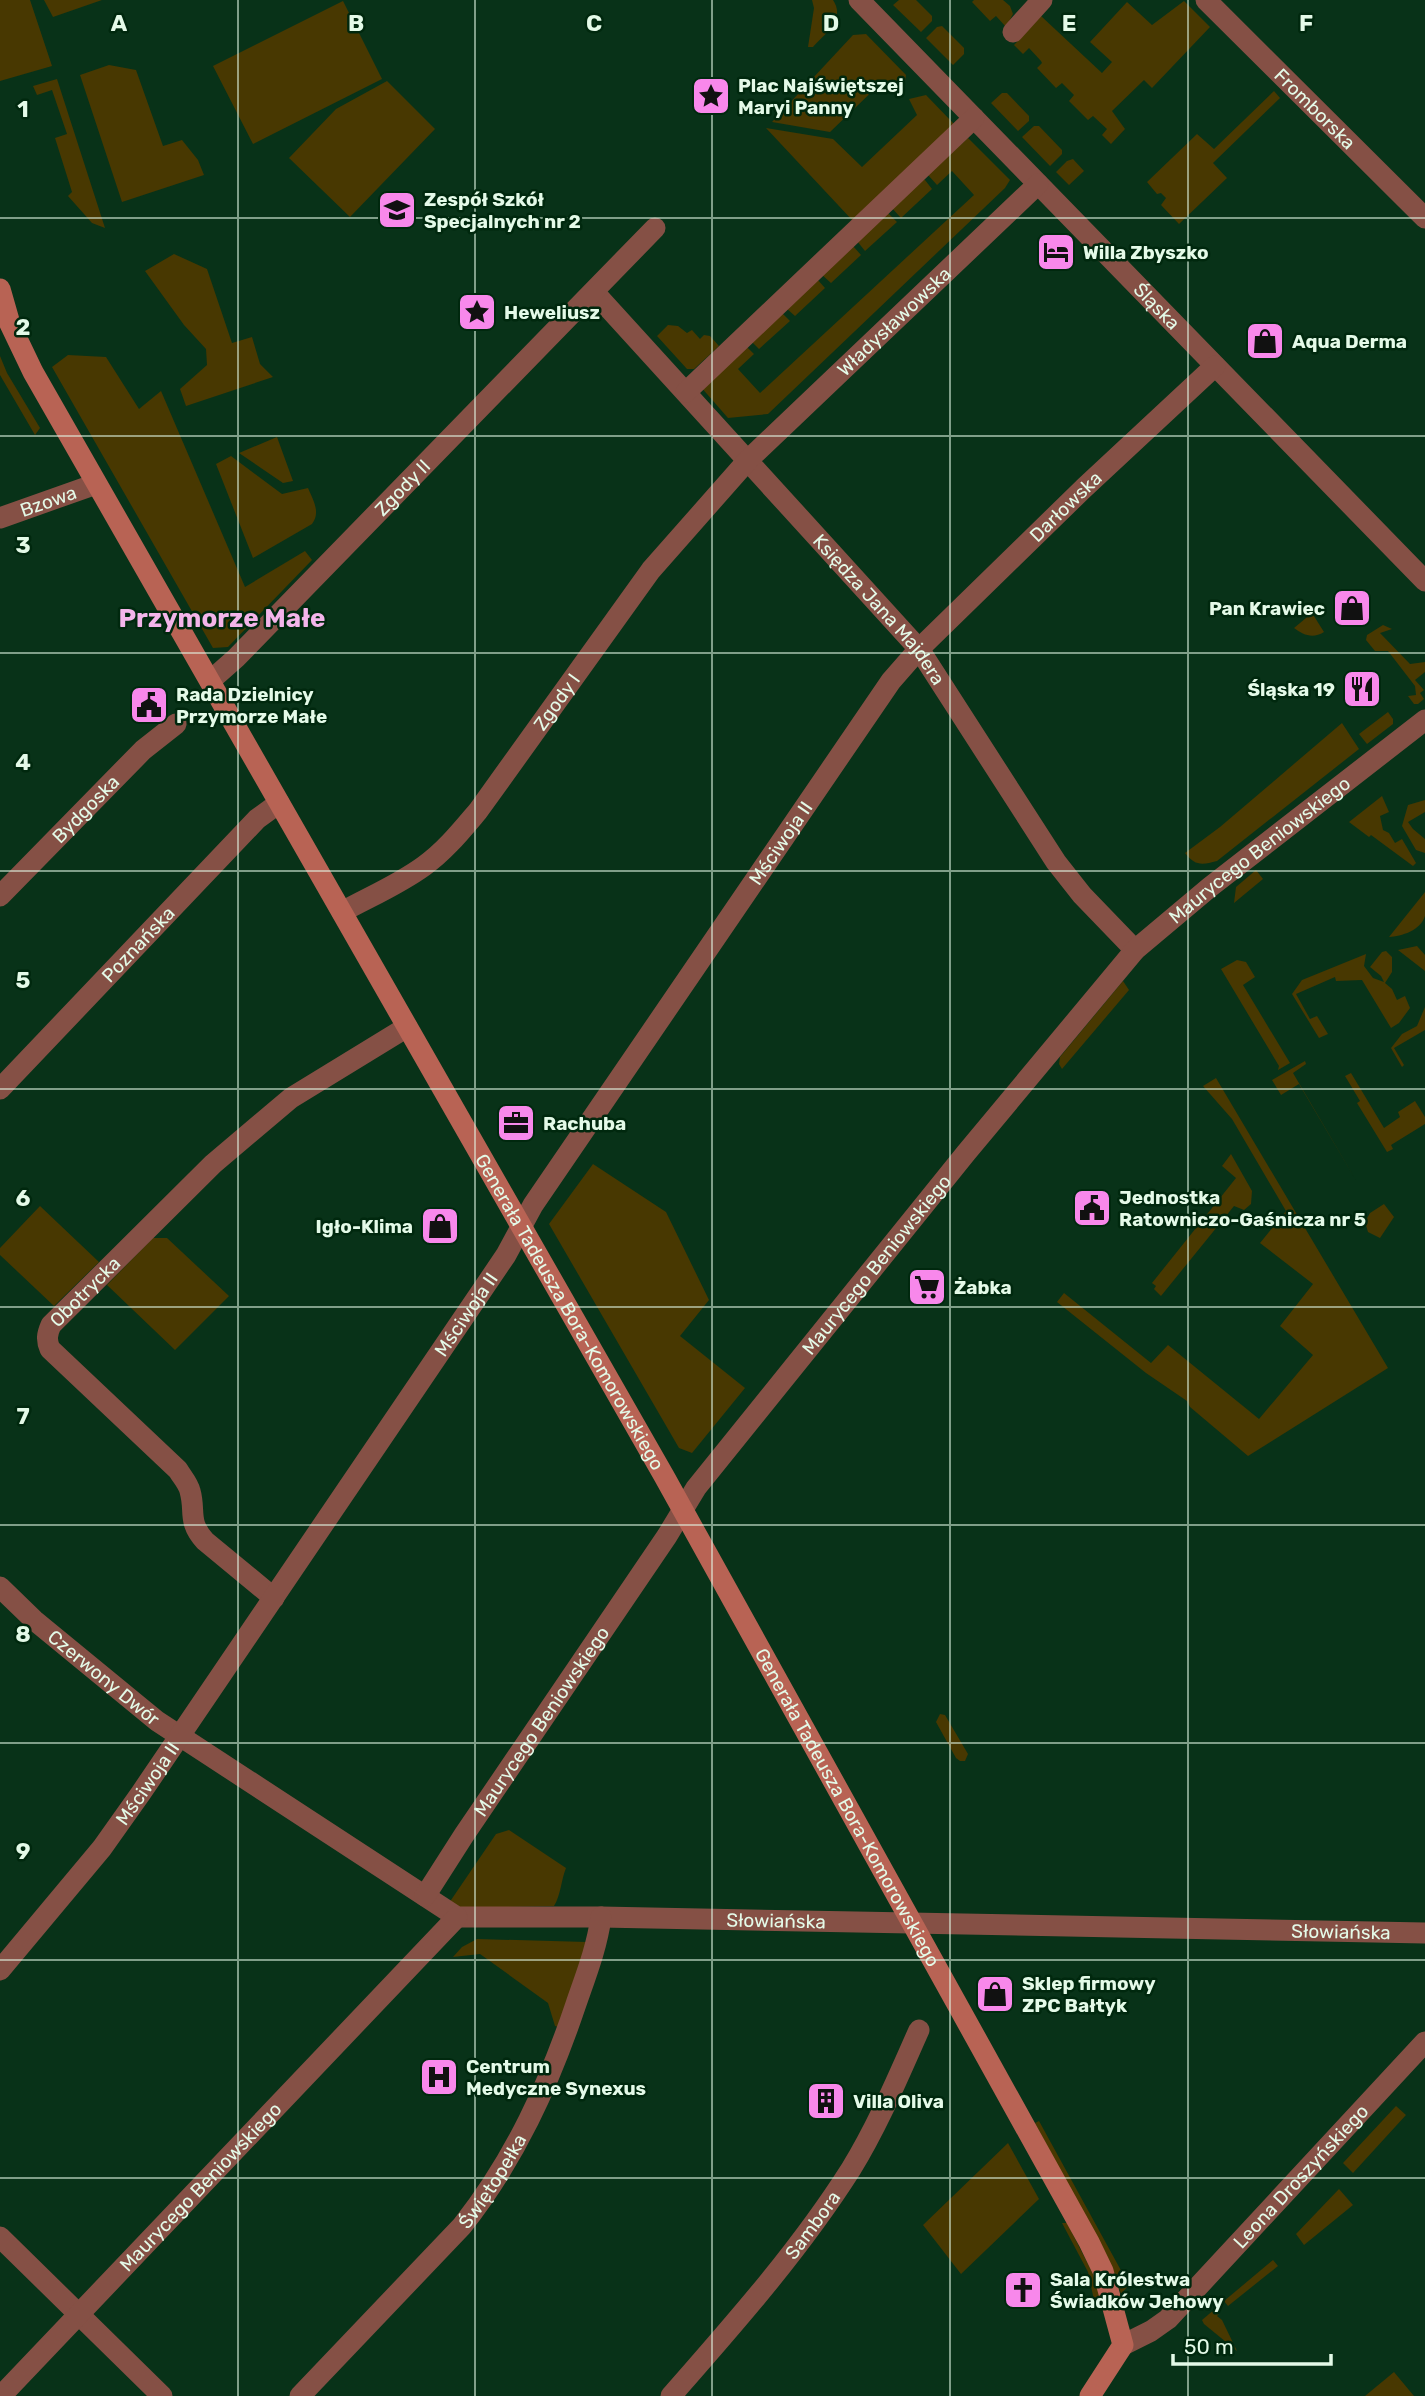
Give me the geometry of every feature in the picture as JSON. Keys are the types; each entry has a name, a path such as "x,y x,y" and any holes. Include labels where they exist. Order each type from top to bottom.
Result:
{"street":[{"path":"1013,32 1042,0"},
{"name":"Fromborska","path":"1206,0 1425,218"},
{"name":"Śląska","path":"864,2 1425,580"},
{"path":"686,392 974,118"},
{"name":"Władysławowska","path":"748,460 1038,184"},
{"path":"594,292 655,228"},
{"name":"Generała Tadeusza Bora-Komorowskiego","path":"0,289 10,324 27,360 96,484 683,1511 1089,2242 1103,2271 1123,2345"},
{"name":"Księdza Jana Majdera","path":"594,292 919,649 1056,862 1082,895 1135,950"},
{"name":"Zgody II","path":"210,681 236,658 594,292"},
{"name":"Darłowska","path":"919,649 1083,488 1215,366"},
{"name":"Zgody I","path":"342,912 394,885 425,865 452,842 478,811 651,570 748,460"},
{"name":"Bzowa","path":"0,518 96,484"},
{"name":"Mściwoja II","path":"0,1970 102,1848 506,1255 533,1205 889,684 919,649"},
{"name":"Maurycego Beniowskiego","path":"425,1896 696,1488 966,1153 1135,950 1198,896 1425,720"},
{"name":"Bydgoska","path":"0,895 143,750 176,724"},
{"name":"Poznańska","path":"0,1089 257,819 279,803"},
{"name":"Obotrycka","path":"274,1598 195,1530 190,1488 178,1470 50,1349 47,1343 48,1332 51,1325 213,1164 291,1098 407,1027"},
{"name":"Czerwony Dwór","path":"0,1587 125,1698 179,1736"},
{"path":"179,1736 457,1917"},
{"name":"Maurycego Beniowskiego","path":"1,2396 457,1917"},
{"name":"Słowiańska","path":"457,1917 601,1917 1425,1933"},
{"name":"Świętopełka","path":"300,2396 462,2226 505,2165 529,2122 557,2057 598,1940 601,1917"},
{"name":"Sambora","path":"671,2396 777,2272 821,2213 852,2167 892,2091 919,2030"},
{"name":"Leona Droszyńskiego","path":"1090,2396 1123,2345 1168,2319 1425,2042"},
{"path":"0,2237 162,2396"}],"shaded area":[{"path":"0,0 30,0 52,66 0,81"},
{"path":"44,0 102,0 53,17"},
{"path":"812,0 833,0 837,14 828,31 813,47 808,47 814,8"},
{"path":"899,0 916,0 932,16 932,21 921,32 893,5"},
{"path":"1003,0 1010,6 1013,14 1006,27 996,16 990,21 972,2"},
{"path":"343,1 382,79 253,144 213,66"},
{"path":"1184,1 1210,27 1152,88 1144,80 1112,111 1125,129 1111,144 1102,135 1107,129 1093,116 1088,120 1069,101 1074,95 1062,83 1056,88 1037,68 1042,63 1029,48 1023,54 1014,45 1041,16 1102,73 1112,62 1090,42 1127,2 1152,25"},
{"path":"942,26 964,48 964,54 953,65 926,38 937,27"},
{"path":"866,34 906,75 905,81 896,86 883,81 830,132 772,122 853,35"},
{"path":"109,65 136,70 163,146 182,140 198,160 204,175 122,202 80,75"},
{"path":"57,79 105,228 92,223 68,196 72,192 55,138 67,134 52,90 37,95 33,86"},
{"path":"387,81 435,129 350,217 289,158 336,109"},
{"path":"1274,91 1280,98 1213,163 1227,178 1179,224 1161,205 1166,198 1161,193 1157,194 1147,182 1197,134 1214,149"},
{"path":"1002,93 1007,93 1029,116 1029,121 1018,131 991,103"},
{"path":"926,95 954,124 853,221 766,128 833,139 862,167 917,115 909,99"},
{"path":"1034,126 1039,126 1062,150 1062,154 1050,166 1022,137"},
{"path":"968,138 1010,180 1005,188 768,414 728,418 700,386 744,344 754,354 738,369 760,393 974,195 952,171 937,185 928,175"},
{"path":"1073,159 1084,171 1069,185 1056,172"},
{"path":"921,179 932,189 901,218 891,207"},
{"path":"887,212 897,222 865,251 857,241"},
{"path":"853,246 861,255 831,283 821,274"},
{"path":"174,254 207,269 232,343 252,337 260,364 273,377 186,406 180,389 207,365 206,349 184,325 145,271"},
{"path":"817,279 825,288 795,316 786,308"},
{"path":"782,313 790,321 759,349 751,341"},
{"path":"668,325 678,326 687,333 692,330 700,339 704,335 710,336 719,346 694,369 687,369 657,336"},
{"path":"68,355 106,357 139,409 161,391 245,587 305,551 312,560 228,647 213,648 52,367"},
{"path":"0,356 7,373 40,428 35,435 0,375"},
{"path":"277,437 293,481 283,483 239,453"},
{"path":"231,456 282,494 308,488 316,510 312,524 253,558 216,464"},
{"path":"1312,613 1324,632 1308,635 1294,628"},
{"path":"1383,625 1392,629 1380,633 1410,664 1425,662 1425,672 1415,680 1424,690 1420,693 1424,699 1418,704 1414,704 1408,696 1416,695 1415,686 1388,651 1375,651 1366,640 1367,635"},
{"path":"1388,712 1393,724 1367,744 1359,734"},
{"path":"1342,723 1359,749 1217,861 1199,863 1185,853 1220,827"},
{"path":"1382,796 1389,812 1380,816 1383,830 1389,833 1395,843 1402,839 1416,863 1413,866 1349,822"},
{"path":"1425,800 1425,812 1408,822 1425,839 1425,853 1416,850 1402,826 1408,805"},
{"path":"1256,870 1263,879 1234,903 1236,887"},
{"path":"1425,892 1423,921 1410,932 1389,937"},
{"path":"1417,946 1425,955 1425,971 1398,950"},
{"path":"1386,951 1392,957 1392,972 1385,983 1392,989 1397,1000 1405,996 1410,1008 1399,1023 1391,1028 1362,980 1336,981 1335,977 1296,994 1310,1019 1317,1016 1328,1034 1319,1038 1292,994 1302,980 1366,954 1364,966 1373,978 1384,982 1370,967 1382,952"},
{"path":"1237,960 1246,962 1255,977 1243,985 1290,1063 1278,1070 1279,1066 1221,969"},
{"path":"1123,981 1129,990 1062,1069 1059,1064 1060,1057"},
{"path":"1425,1007 1425,1030 1394,1048 1404,1065 1402,1067 1391,1048 1402,1034 1417,1026"},
{"path":"1305,1061 1306,1064 1293,1073 1357,1182 1299,1084 1281,1095 1272,1080"},
{"path":"1351,1073 1384,1128 1400,1117 1398,1112 1415,1101 1425,1117 1425,1124 1391,1145 1393,1149 1387,1152 1357,1103 1360,1101 1345,1076"},
{"path":"1216,1078 1388,1368 1248,1456 1190,1407 1187,1401 1146,1373 1057,1302 1064,1293 1151,1363 1168,1345 1259,1419 1313,1355 1280,1326 1313,1284 1260,1243 1286,1211 1232,1119 1203,1086"},
{"path":"1231,1154 1252,1191 1251,1204 1244,1210 1234,1206 1161,1296 1152,1283 1236,1178 1222,1166"},
{"path":"593,1164 666,1212 709,1300 680,1336 745,1388 692,1453 679,1448 549,1224"},
{"path":"1384,1204 1394,1217 1380,1238 1368,1232 1365,1222 1370,1213"},
{"path":"40,1206 99,1262 54,1306 0,1255 0,1248"},
{"path":"153,1238 167,1238 229,1296 175,1350 107,1285"},
{"path":"940,1714 945,1715 968,1754 965,1761 956,1758 936,1722"},
{"path":"509,1830 566,1868 554,1906 457,1908 449,1903 496,1834"},
{"path":"477,1939 587,1942 558,2027 555,2026 548,2003 480,1954 453,1957 462,1947"},
{"path":"1396,2106 1406,2115 1353,2173 1343,2163"},
{"path":"1039,2121 1129,2285 1121,2294 1115,2274 1035,2123"},
{"path":"1008,2143 1039,2199 961,2274 923,2225"},
{"path":"1339,2189 1353,2205 1304,2245 1296,2234"},
{"path":"1062,2223 1067,2223 1096,2280 1101,2300 1094,2300 1088,2272"},
{"path":"1273,2260 1278,2266 1228,2306 1224,2301"},
{"path":"1215,2309 1237,2351 1204,2324 1202,2320"},
{"path":"1394,2372 1414,2396 1365,2396"}],"place":[{"name":"Plac Najświętszej Maryi Panny","path":"711,96"},
{"name":"Zespół Szkół Specjalnych nr 2","path":"397,210"},
{"name":"Willa Zbyszko","path":"1056,252"},
{"name":"Heweliusz","path":"477,312"},
{"name":"Aqua Derma","path":"1265,341"},
{"name":"Pan Krawiec","path":"1352,608"},
{"name":"Śląska 19","path":"1362,689"},
{"name":"Rada Dzielnicy Przymorze Małe","path":"149,705"},
{"name":"Rachuba","path":"516,1123"},
{"name":"Jednostka Ratowniczo-Gaśnicza nr 5","path":"1092,1208"},
{"name":"Igło-Klima","path":"440,1226"},
{"name":"Żabka","path":"927,1287"},
{"name":"Sklep firmowy ZPC Bałtyk","path":"995,1994"},
{"name":"Centrum Medyczne Synexus","path":"439,2077"},
{"name":"Villa Oliva","path":"826,2101"},
{"name":"Sala Królestwa Świadków Jehowy","path":"1023,2290"}],"district":[{"name":"Przymorze Małe","path":"222,618"}]}
